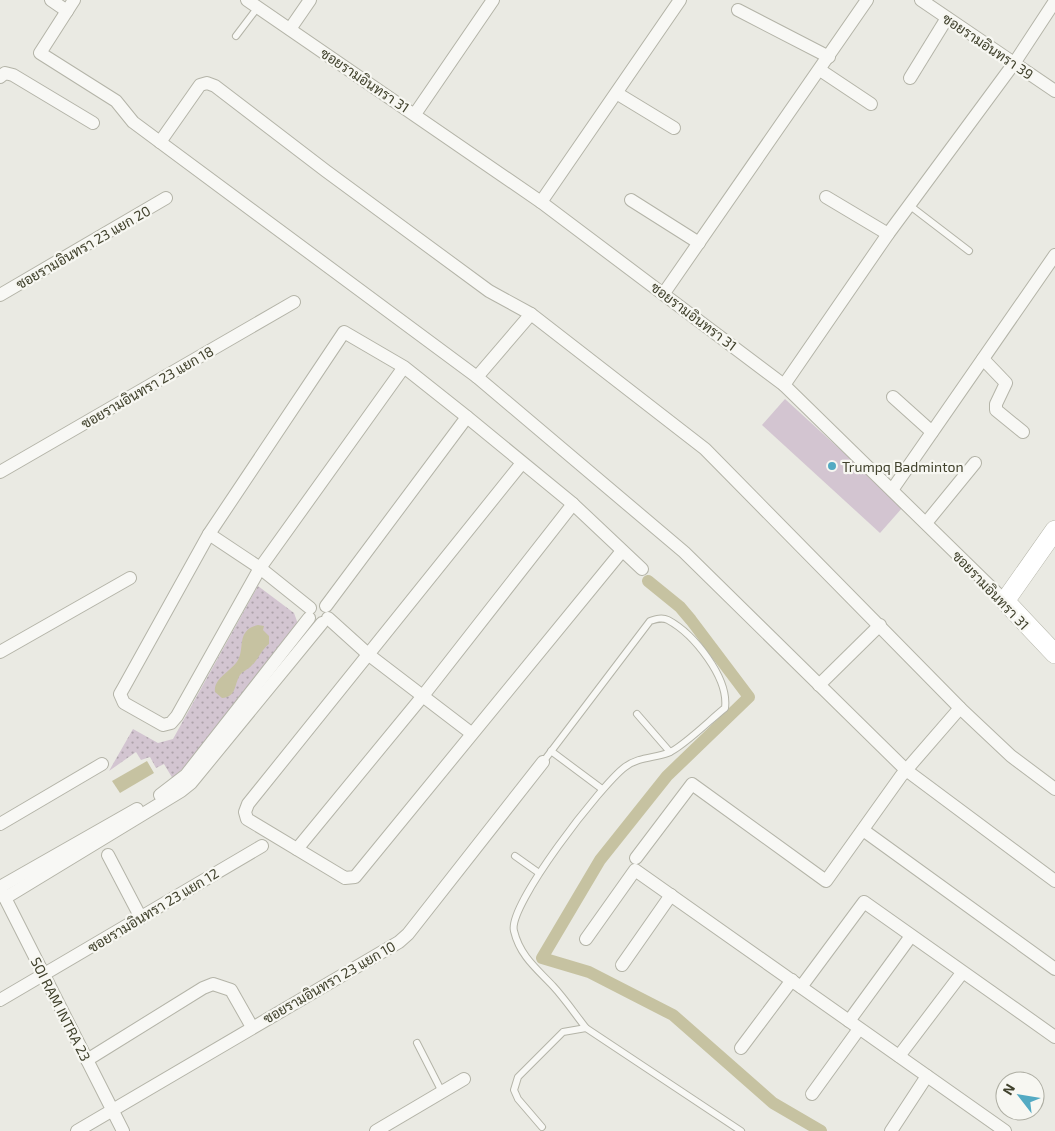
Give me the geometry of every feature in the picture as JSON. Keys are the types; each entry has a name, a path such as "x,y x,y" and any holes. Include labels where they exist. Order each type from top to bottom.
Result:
{"street":[{"path":"51,0 71,5 40,53 116,100 129,118 160,142 478,377 684,552 906,770 1055,880"},
{"name":"ซอยรามอินทรา 31","path":"247,0 541,202 784,385 1005,601 1055,654"},
{"path":"290,29 310,0"},
{"path":"415,114 493,0"},
{"path":"541,202 618,94 680,0"},
{"path":"664,293 867,0"},
{"name":"ซอยรามอินทรา 39","path":"921,0 1015,62 1055,91"},
{"path":"784,385 888,234 1015,62 1055,0"},
{"path":"738,10 828,56"},
{"path":"910,78 947,18"},
{"path":"820,70 871,104"},
{"path":"0,76 5,73 13,75 93,123"},
{"path":"160,142 200,85 207,83 216,86 326,171 489,290 531,314 705,449 960,708 1011,756 1055,789"},
{"path":"618,94 674,128"},
{"path":"826,197 888,234"},
{"name":"ซอยรามอินทรา 23 แยก 20","path":"0,295 166,198"},
{"path":"631,200 699,243"},
{"path":"892,490 1055,255"},
{"name":"ซอยรามอินทรา 23 แยก 18","path":"0,472 294,302"},
{"path":"478,377 531,314"},
{"path":"404,367 260,568 177,716 171,723 163,725 124,703 120,694 209,534 344,332 404,367 467,417 573,504 642,569"},
{"path":"983,359 1006,383 996,404 996,410 1023,432"},
{"path":"893,397 932,432"},
{"path":"2,891 186,787 325,616 467,417"},
{"path":"522,463 248,804 245,812 247,819 345,878 355,877 622,551"},
{"path":"926,524 975,463"},
{"path":"297,849 422,697 573,504"},
{"path":"1005,601 1055,530"},
{"path":"209,534 260,568 309,613 316,623 325,616"},
{"path":"0,652 130,578"},
{"path":"2,891 165,792 179,781 213,742 309,613 319,603 325,616 369,655 472,733"},
{"path":"819,685 880,625"},
{"path":"636,858 692,784 826,882 906,770 960,708"},
{"name":"ซอยรามอินทรา 23 แยก 10","path":"77,1131 399,942 408,934 543,762"},
{"path":"0,824 102,764"},
{"path":"863,830 1055,969"},
{"name":"ซอยรามอินทรา 23 แยก 12","path":"0,1000 262,846"},
{"path":"108,855 140,918"},
{"path":"586,939 635,870 1005,1131"},
{"name":"SOI RAM INTRA 23","path":"2,891 123,1131"},
{"path":"622,965 671,895"},
{"path":"741,1048 864,902 1055,1037"},
{"path":"812,1094 911,936"},
{"path":"899,1056 962,972"},
{"path":"86,1060 203,988 213,984 231,990 252,1027"},
{"path":"891,1131 927,1076"},
{"path":"376,1131 464,1079"}],"lane":[{"path":"236,36 258,7"},
{"path":"910,206 969,251"},
{"path":"543,762 650,621 658,618 668,619 692,640 716,669 726,699 725,708 670,752 640,759 626,766 602,789 539,873 514,922 514,931 529,962 553,986 586,1028 741,1131"},
{"path":"637,714 670,752"},
{"path":"551,751 602,789"},
{"path":"515,856 539,873"},
{"path":"542,1127 518,1099 514,1090 518,1077 563,1032 586,1028"},
{"path":"417,1043 442,1092"}],"shaded area":[{"name":"Trumpq Badminton","path":"785,399 903,507 880,533 762,425"},
{"path":"258,586 294,613 298,624 195,755 173,779 164,764 156,768 150,757 141,760 136,752 109,771 133,729 158,743 173,739"},
{"path":"264,626 263,630 269,636 269,644 254,663 240,675 233,693 222,698 215,692 215,687 238,660 244,635 251,627"},
{"path":"147,761 154,773 120,793 112,781"}],"waterway":[{"path":"648,581 680,607 749,697 667,776 600,860 542,958 589,972 673,1015 773,1103 821,1131"}],"place":[{"name":"Trumpq Badminton","path":"832,466"}]}
